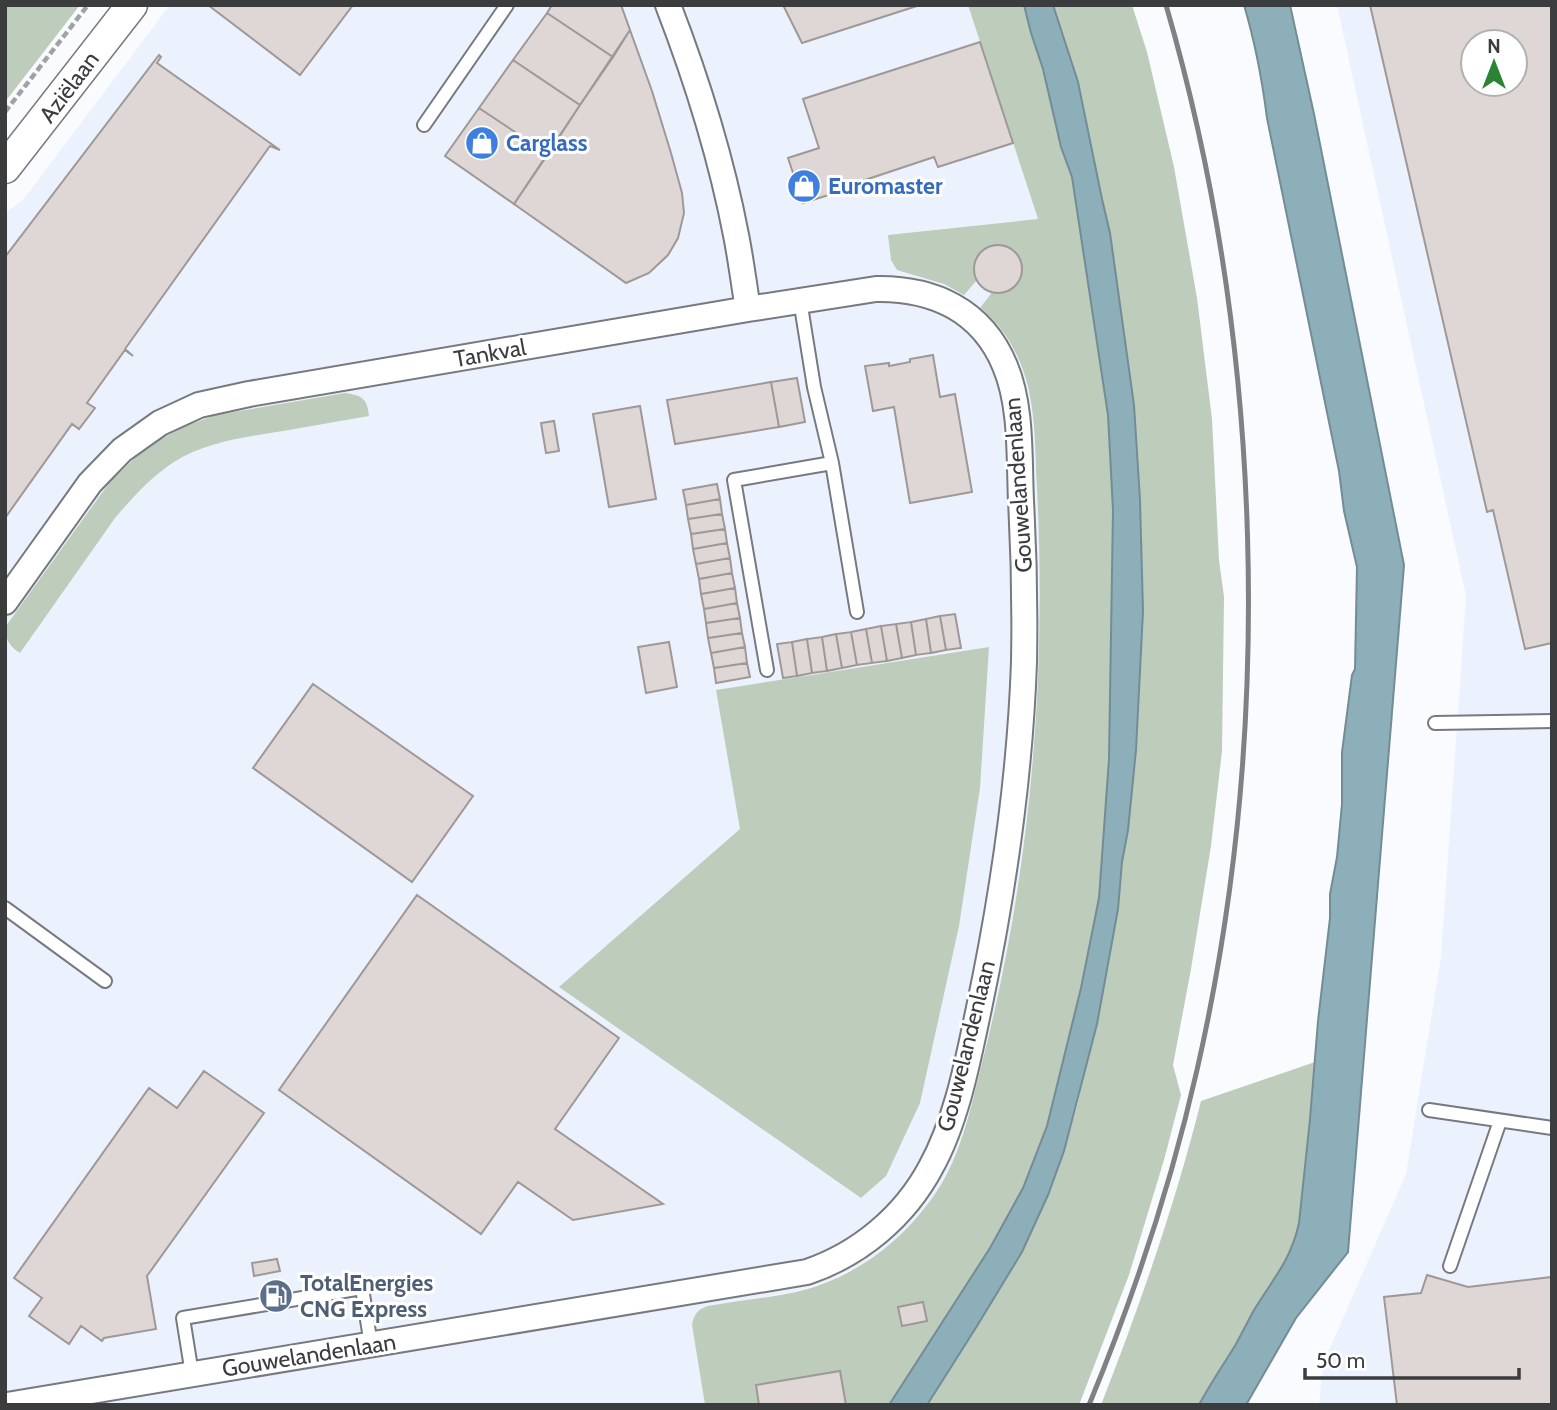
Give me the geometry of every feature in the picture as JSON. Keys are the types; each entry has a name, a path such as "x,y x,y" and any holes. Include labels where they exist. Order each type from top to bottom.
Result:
{"street":[{"name":"Aziëlaan","path":"5,168 132,5"},
{"path":"668,5 719,158 736,234 748,309"},
{"name":"Gouwelandenlaan","path":"7,1405 807,1272 845,1255 883,1227 918,1191 933,1164 952,1115 975,1027 998,909 1012,812 1024,664 1019,442 1015,403 1004,364 992,344 976,324 950,304 934,297 896,289 856,291 748,309"},
{"name":"Tankval","path":"5,602 90,483 122,450 160,423 199,405 748,309"}],"lane":[{"path":"424,125 507,5"},
{"path":"800,300 814,387 832,463 856,611"},
{"path":"767,670 734,480 832,463"},
{"path":"1435,723 1552,721"},
{"path":"5,908 105,981"},
{"path":"1429,1111 1552,1128"},
{"path":"1450,1266 1500,1121"},
{"path":"192,1374 183,1318 362,1288 371,1345"}],"path":[{"name":"Aziëlaan","path":"5,112 88,5"}],"shaded area":[{"path":"170,5 968,5 1038,219 1041,599 1039,664 1028,814 1006,961 988,1042 963,1132 950,1169 933,1198 911,1225 887,1247 872,1259 834,1279 794,1292 702,1308 692,1325 705,1405 5,1405 5,213 23,200"},
{"path":"1337,5 1552,5 1552,1405 1319,1405 1323,1364 1406,1174 1441,957 1466,596"}],"green space":[{"path":"5,5 80,5 5,102"},
{"path":"968,5 1024,5 1043,69 1061,147 1072,177 1108,415 1113,510 1109,759 1099,898 1081,988 1047,1126 1023,1188 990,1248 889,1405 705,1405 692,1325 699,1310 708,1306 796,1292 836,1279 888,1246 930,1201 949,1170 968,1117 999,993 1023,850 1031,778 1037,705 1039,560 1035,446 1029,389 1013,348 1002,330 980,308 993,291 1006,291 1015,285 1022,272 1021,263 1010,249 992,246 984,250 975,264 977,280 964,295 944,284 897,270 891,260 888,235 1038,219"},
{"path":"1053,5 1132,5 1147,52 1174,167 1197,298 1212,419 1219,560 1224,597 1222,751 1211,846 1173,1065 1181,1095 1129,1275 1079,1405 927,1405 1022,1252 1048,1195 1064,1151 1078,1102 1118,909 1136,750 1143,611 1134,405 1110,233 1078,82"},
{"path":"345,393 363,399 369,416 227,441 186,455 166,468 142,488 115,518 20,653 10,645 6,626 109,483 136,457 185,426 216,415"},
{"path":"989,647 980,788 959,926 920,1103 886,1176 861,1198 559,987 740,829 716,690"},
{"path":"1315,1062 1296,1236 1281,1269 1199,1405 1101,1405 1156,1254 1201,1101"}],"water":[{"path":"1024,5 1053,5 1078,82 1110,233 1134,405 1140,500 1143,611 1136,750 1118,909 1097,1024 1064,1151 1048,1195 1022,1252 927,1405 889,1405 990,1248 1023,1188 1047,1126 1081,988 1099,898 1109,759 1113,510 1108,415 1072,177 1061,147 1043,69"},
{"path":"1244,5 1290,5 1404,565 1348,1252 1296,1318 1246,1405 1199,1405 1286,1259 1299,1223 1330,918 1330,894 1342,804 1342,752 1355,669 1357,567 1267,118 1258,61"}],"building":[{"path":"208,5 353,5 300,75"},
{"path":"552,5 621,5 630,30 613,57 547,13"},
{"path":"783,5 920,5 802,43"},
{"path":"1370,5 1552,5 1552,643 1525,649 1493,510 1487,512"},
{"path":"547,13 613,57 580,105 513,60"},
{"path":"630,30 671,153 682,193 684,213 678,238 668,255 649,273 626,283 514,204"},
{"path":"980,42 1013,143 938,167 934,157 803,203 788,158 819,148 803,99"},
{"path":"159,55 161,57 157,63 280,150 270,146 125,349 133,356 125,350 87,403 95,408 79,429 72,424 5,518 5,257"},
{"path":"513,60 580,105 548,154 479,108"},
{"path":"479,108 548,154 514,204 445,156"},
{"path":"998,245 1015,252 1022,269 1015,286 998,293 981,286 974,269 981,252"},
{"path":"933,355 940,397 955,394 972,492 910,503 894,407 873,411 865,366 889,363 889,366"},
{"path":"797,378 805,422 779,427 771,382"},
{"path":"771,382 779,427 675,444 667,400"},
{"path":"640,406 656,499 609,507 593,414"},
{"path":"554,421 559,451 546,453 541,423"},
{"path":"717,484 720,499 686,505 683,490"},
{"path":"720,499 722,514 688,519 686,505"},
{"path":"722,514 725,529 691,534 688,519"},
{"path":"725,529 727,543 693,549 691,534"},
{"path":"727,543 730,558 696,564 693,549"},
{"path":"730,558 732,573 699,579 696,564"},
{"path":"732,573 735,588 701,594 699,579"},
{"path":"735,588 737,603 704,609 701,594"},
{"path":"737,603 740,618 706,623 704,609"},
{"path":"955,614 961,648 946,650 940,616"},
{"path":"940,616 946,650 931,653 926,619"},
{"path":"740,618 742,633 708,638 706,623"},
{"path":"926,619 931,653 916,655 911,622"},
{"path":"911,622 916,655 902,658 896,624"},
{"path":"896,624 902,658 887,661 881,626"},
{"path":"881,626 887,661 872,663 866,629"},
{"path":"866,629 872,663 857,665 851,632"},
{"path":"851,632 857,665 842,668 836,634"},
{"path":"742,633 745,647 711,653 708,638"},
{"path":"836,634 842,668 827,671 822,637"},
{"path":"822,637 827,671 812,673 807,639"},
{"path":"807,639 812,673 797,676 792,642"},
{"path":"669,642 677,687 646,693 638,647"},
{"path":"792,642 797,676 783,678 777,644"},
{"path":"745,647 747,663 714,668 711,653"},
{"path":"747,663 750,677 716,683 714,668"},
{"path":"313,684 473,796 412,882 253,768"},
{"path":"417,895 619,1038 555,1129 663,1204 573,1220 518,1182 481,1234 279,1090"},
{"path":"204,1071 264,1113 147,1276 156,1329 104,1338 102,1341 81,1326 69,1344 29,1316 42,1298 14,1278 149,1088 177,1108"},
{"path":"277,1259 280,1271 254,1276 252,1263"},
{"path":"1427,1275 1468,1287 1552,1277 1552,1405 1397,1405 1384,1297 1421,1293"},
{"path":"923,1302 927,1321 902,1326 898,1307"},
{"path":"840,1371 846,1405 759,1405 756,1385"}],"railway":[{"path":"1089,1405 1150,1240 1197,1070 1222,940 1239,807 1247,672 1248,536 1239,400 1223,265 1199,133 1166,5"}],"place":[{"name":"Carglass","path":"482,143"},
{"name":"Euromaster","path":"804,186"},
{"name":"TotalEnergies CNG Express","path":"276,1296"}]}
